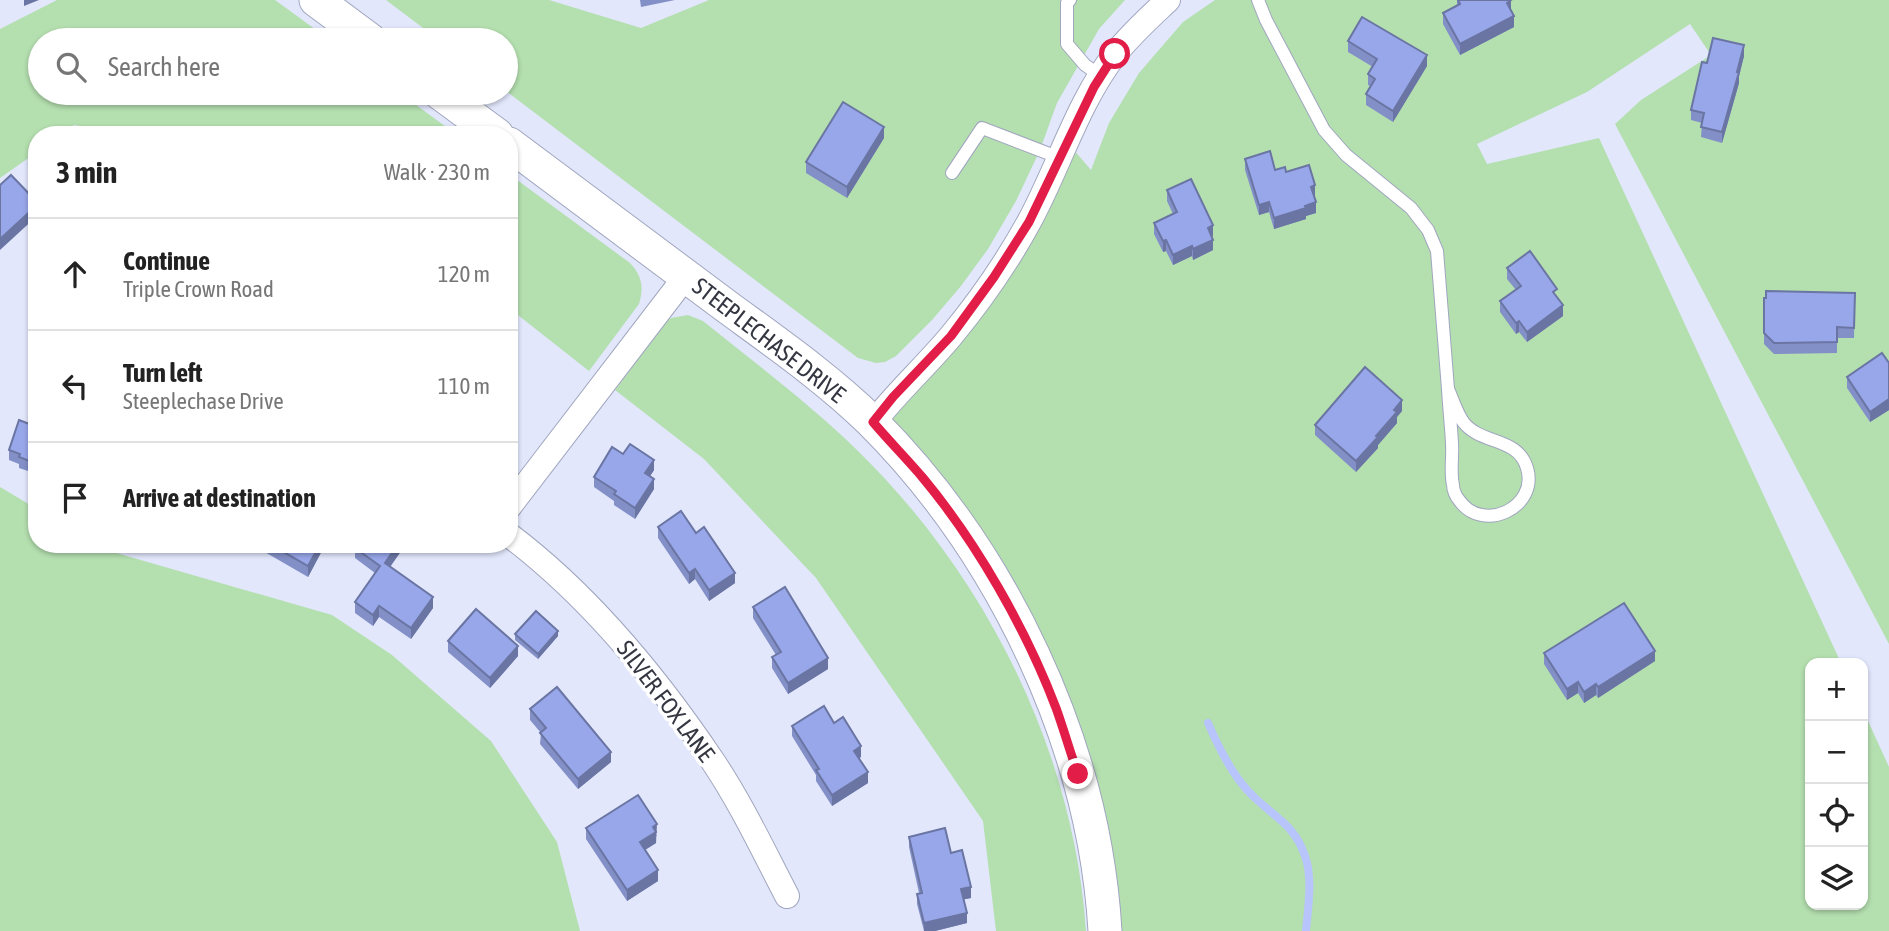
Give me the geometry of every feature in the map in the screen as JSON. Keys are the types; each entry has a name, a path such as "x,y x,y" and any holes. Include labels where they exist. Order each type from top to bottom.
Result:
{"street":[{"path":"316,0 354,28"},
{"path":"873,422 951,336 994,277 1029,222 1094,87 1115,54 1140,25 1168,0"},
{"path":"456,105 485,126"},
{"name":"STEEPLECHASE DRIVE","path":"518,151 807,366 873,422 924,480 963,532 991,576 1026,639 1056,708 1078,774 1094,843 1105,931"},
{"path":"518,495 686,276"},
{"name":"SILVER FOX LANE","path":"518,544 584,602 665,694 713,762 753,829 786,896"}],"lane":[{"path":"1070,0 1067,3 1067,44 1085,65 1101,76"},
{"path":"1258,0 1324,130 1346,155 1411,208 1428,230 1437,251 1453,486 1459,500 1469,510 1485,517 1501,516 1513,510 1523,499 1528,484 1527,469 1520,455 1509,445 1481,435 1465,424 1448,389"},
{"path":"952,173 982,128 1059,158"}],"green space":[{"path":"57,0 275,0 314,28 28,28 28,105 416,105 445,126 28,126 28,158 0,178 0,29"},
{"path":"386,0 549,0 641,28 709,0 1125,0 1099,29 1057,103 1040,150 1016,201 988,249 932,320 896,356 876,363 858,358 518,100 518,28 423,28"},
{"path":"1215,0 1889,0 1889,644 1615,124 1641,100 1711,55 1690,24 1587,92 1477,144 1487,164 1599,138 1839,658 1805,658 1805,910 1868,910 1868,721 1889,767 1889,931 1105,931 1026,639 873,423 951,336 1067,142 1091,170 1109,123 1139,73 1183,22"},
{"path":"518,181 630,263 639,277 642,287 639,304 589,371 518,315"},
{"path":"688,315 703,321 762,368 858,451 904,500 946,553 983,610 1015,670 1042,733 1063,798 1078,864 1086,931 996,931 983,821 816,578 704,459 615,390 666,322 671,318"},
{"path":"0,487 28,504 28,553 116,553 332,615 392,655 491,741 557,842 580,931 0,931"}],"building":[{"path":"1458,0 1511,0 1507,3 1514,16 1460,44 1443,13 1460,4"},
{"path":"1362,17 1427,55 1393,111 1366,94 1375,79 1368,74 1377,59 1348,41"},
{"path":"1713,38 1744,45 1722,132 1701,127 1704,113 1691,110 1702,62 1707,63"},
{"path":"843,102 884,127 847,187 806,162"},
{"path":"1270,151 1275,170 1285,167 1286,172 1309,165 1315,185 1311,187 1316,202 1274,218 1269,202 1259,205 1245,159"},
{"path":"11,175 28,193 28,213 0,239 0,185"},
{"path":"1191,179 1213,225 1208,228 1213,240 1173,255 1154,223 1177,212 1167,190"},
{"path":"1530,251 1557,289 1553,292 1563,305 1527,332 1519,321 1516,323 1500,301 1521,286 1507,268"},
{"path":"1766,291 1855,293 1854,328 1837,327 1837,342 1774,343 1764,333"},
{"path":"1882,353 1889,363 1889,399 1870,412 1847,377"},
{"path":"1365,367 1402,400 1394,410 1397,412 1356,461 1315,425"},
{"path":"19,420 28,424 28,460 9,450"},
{"path":"630,444 654,460 645,473 654,479 635,508 614,494 616,491 594,477 612,447 623,454"},
{"path":"681,511 696,533 704,527 735,573 709,590 695,569 689,573 658,527"},
{"path":"286,553 315,553 308,566"},
{"path":"362,553 392,553 385,563 433,597 411,628 379,606 373,615 355,602 380,566"},
{"path":"785,587 828,658 788,683 772,657 781,652 753,607"},
{"path":"1624,603 1655,651 1598,687 1596,684 1584,692 1578,682 1567,689 1544,653"},
{"path":"476,609 518,646 490,678 448,641"},
{"path":"536,611 558,631 538,654 515,634"},
{"path":"557,687 611,752 578,779 540,733 546,728 530,709"},
{"path":"824,706 834,723 843,717 861,746 854,751 868,772 832,795 792,726"},
{"path":"638,795 657,824 653,827 656,832 640,842 658,870 627,890 586,828"},
{"path":"945,828 951,853 962,850 971,887 961,889 967,913 924,923 917,894 922,893 909,837"}],"waterway":[{"path":"1208,723 1239,780 1290,829 1301,845 1309,874 1306,931"}],"route":[{"path":"1078,774 1056,708 1026,639 991,576 963,532 924,480 873,422 951,336 994,277 1029,222 1094,87 1115,54"}]}
